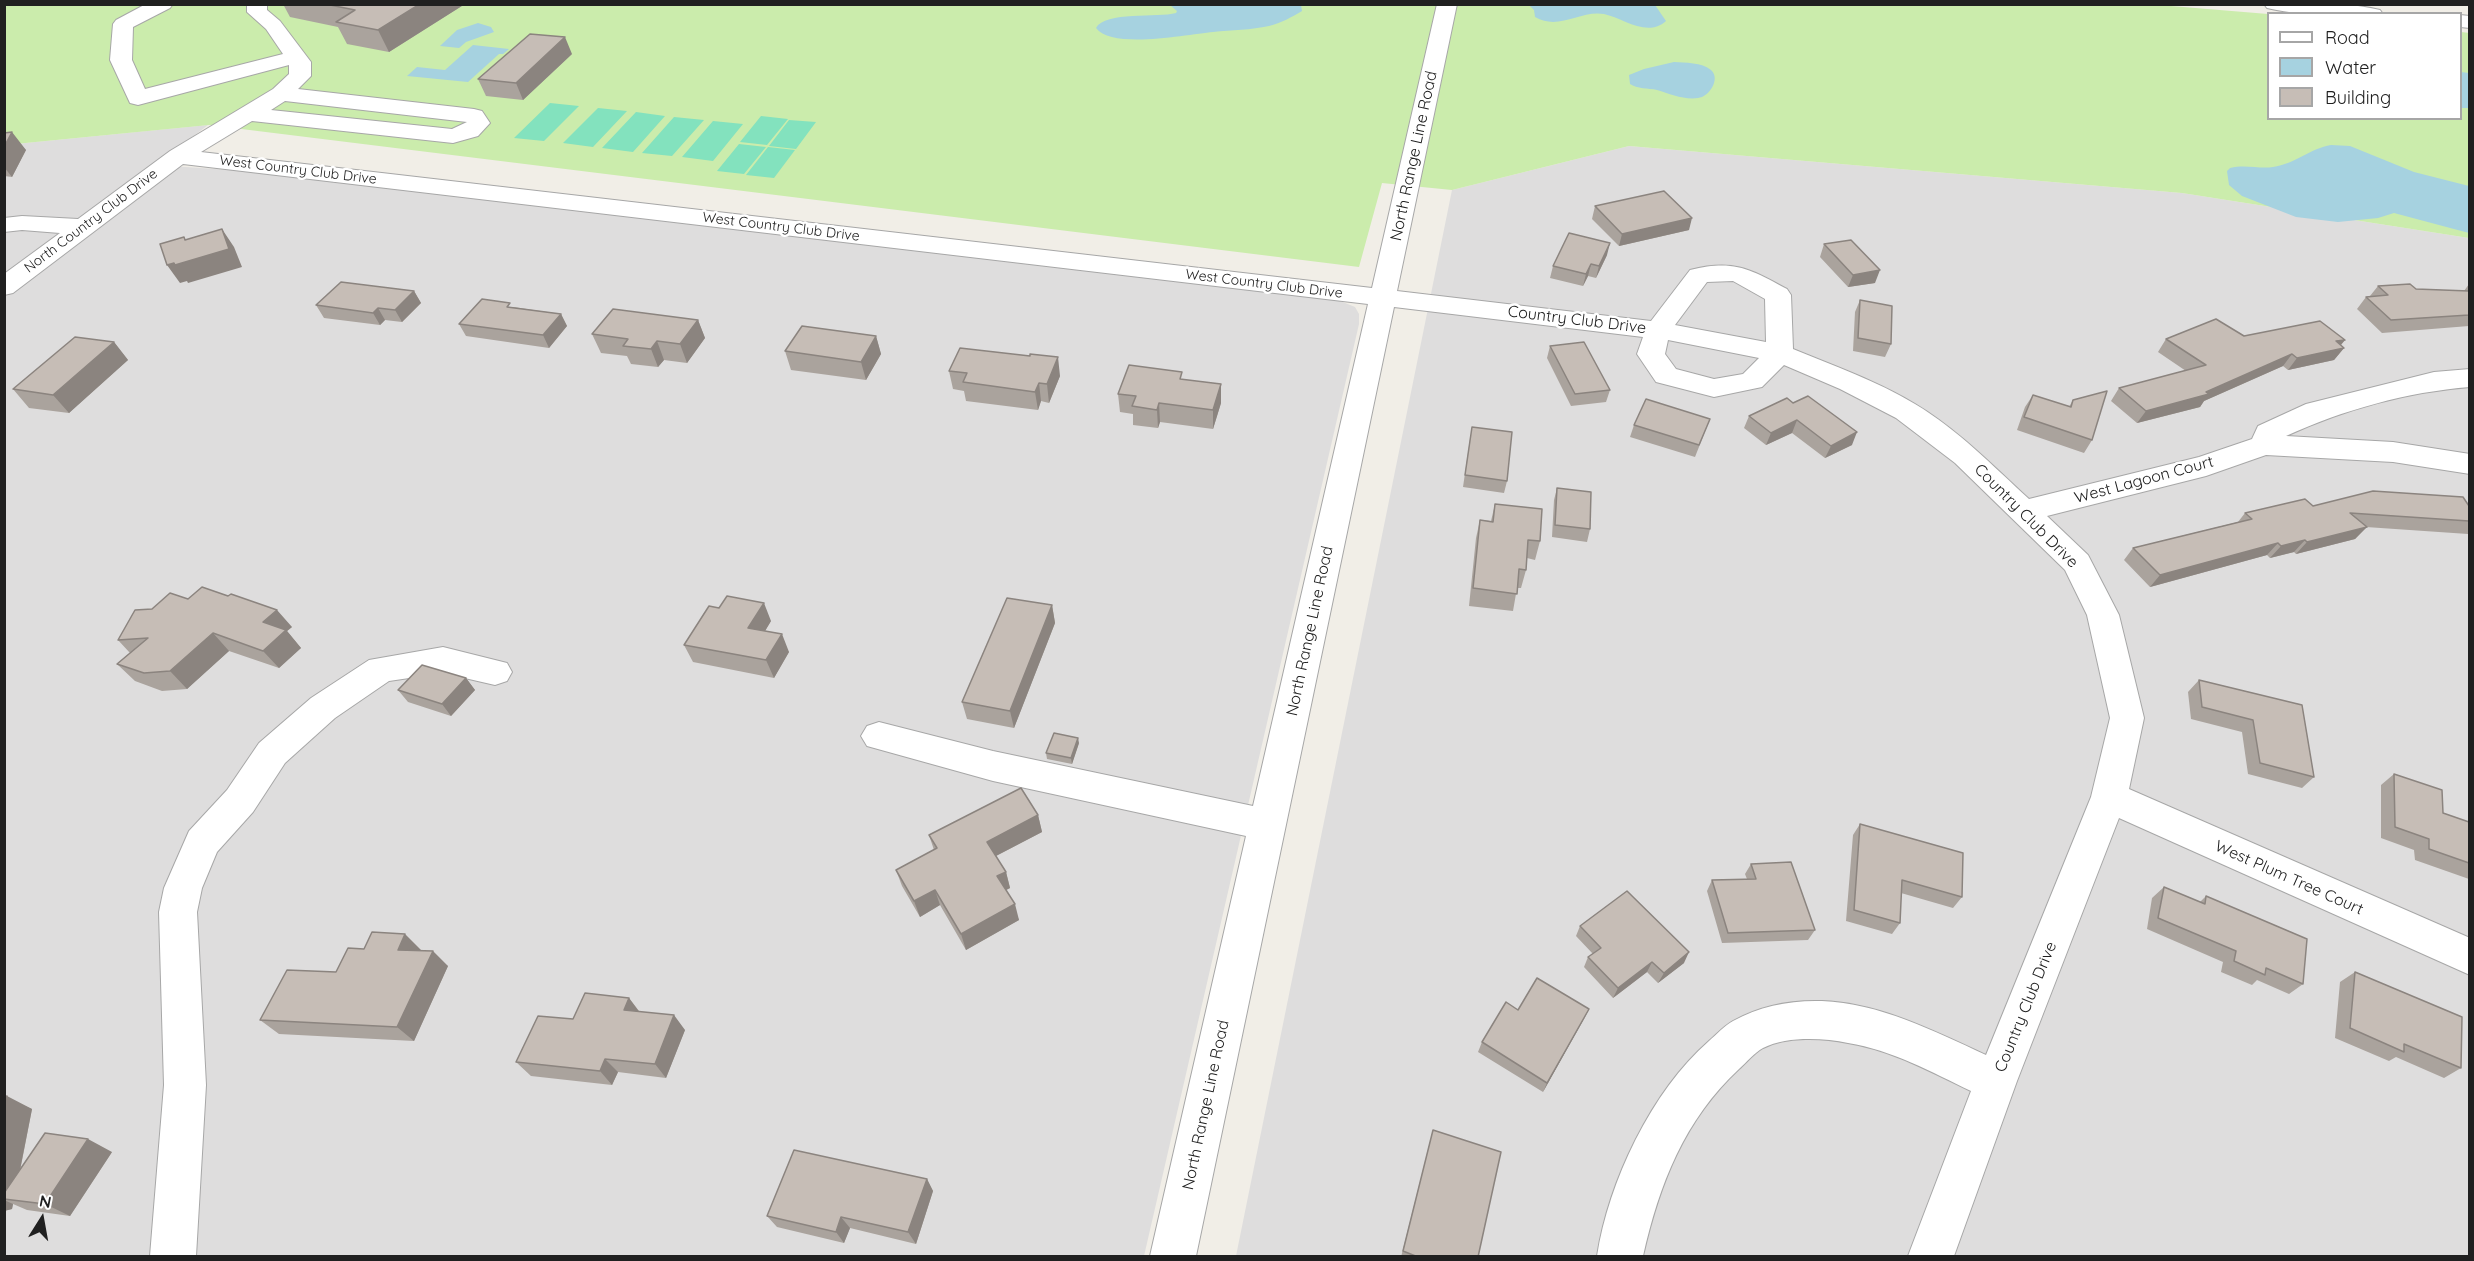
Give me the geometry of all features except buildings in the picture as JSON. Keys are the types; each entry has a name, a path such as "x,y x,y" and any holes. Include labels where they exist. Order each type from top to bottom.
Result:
{"street":[{"path":"163,4 123,24 121,60 138,98 296,57 273,25 257,12 257,4"},
{"name":"North Range Line Road","path":"1173,1257 1447,4"},
{"path":"2274,4 2353,12"},
{"name":"North Country Club Drive","path":"4,287 178,156 281,94 300,76 300,62 296,57"},
{"path":"249,114 453,136 470,131 479,123 474,116 281,94"},
{"name":"West Country Club Drive","path":"178,156 1384,298"},
{"path":"4,225 22,222 82,227"},
{"path":"1738,273 1778,295 1779,353 1752,381 1714,388 1666,376 1651,354 1658,330 1699,275 1738,273"},
{"name":"Country Club Drive","path":"1384,298 1658,330 1779,353 1850,383 1906,411 1965,456 2077,563 2103,615 2127,718 2109,797 1996,1081 1930,1257"},
{"name":"West Lagoon Court","path":"2264,445 2268,433 2316,411 2434,381 2469,378"},
{"name":"West Lagoon Court","path":"2023,511 2206,466 2264,445 2373,450 2469,464"},
{"path":"173,1257 185,1085 178,912 183,888 202,842 240,801 272,753 323,708 381,669 442,660 495,672"},
{"path":"879,736 993,766 1268,825"},
{"name":"West Plum Tree Court","path":"2109,797 2469,957"},
{"path":"1620,1257 1624,1236 1648,1163 1688,1092 1712,1063 1749,1034 1768,1027 1804,1020 1849,1023 1917,1046 1996,1081"}],"shaded area":[{"path":"208,125 156,165 231,170 469,196 1335,299 1355,307 1359,314 1359,324 1144,1256 5,1256 5,145"},
{"path":"1629,146 2182,193 2469,238 2469,1256 1236,1256 1452,190"}],"green space":[{"path":"5,4 2159,5 2267,14 2267,120 2462,120 2462,32 2470,33 2469,238 2182,193 1629,146 1452,190 1382,183 1359,267 209,125 5,145"},
{"path":"550,103 579,106 544,141 514,138"},
{"path":"598,108 627,111 593,147 563,143"},
{"path":"636,112 665,116 633,152 602,148"},
{"path":"761,116 788,119 767,145 740,142"},
{"path":"674,117 704,120 672,156 642,153"},
{"path":"789,120 816,122 796,149 769,146"},
{"path":"713,121 743,124 713,161 682,157"},
{"path":"739,144 766,147 744,174 717,171"},
{"path":"768,147 795,150 774,178 746,175"}],"water":[{"path":"1170,5 1301,5 1302,11 1286,20 1269,26 1248,29 1134,39 1105,35 1096,28 1110,19 1176,13 1177,11"},
{"path":"1529,5 1655,5 1666,21 1651,28 1604,14 1595,14 1561,21 1544,21 1535,17 1534,10"},
{"path":"478,23 491,27 494,32 466,42 459,48 440,46 457,30"},
{"path":"473,45 509,49 499,54 468,82 407,76 417,67 445,70"},
{"path":"1674,62 1698,64 1711,70 1715,78 1710,91 1702,97 1688,98 1630,84 1629,75"},
{"path":"2462,72 2469,73 2469,108 2462,108"},
{"path":"2331,145 2350,146 2414,172 2469,186 2469,233 2394,213 2378,218 2338,222 2296,217 2242,196 2229,185 2227,171 2230,168 2281,165"}]}
